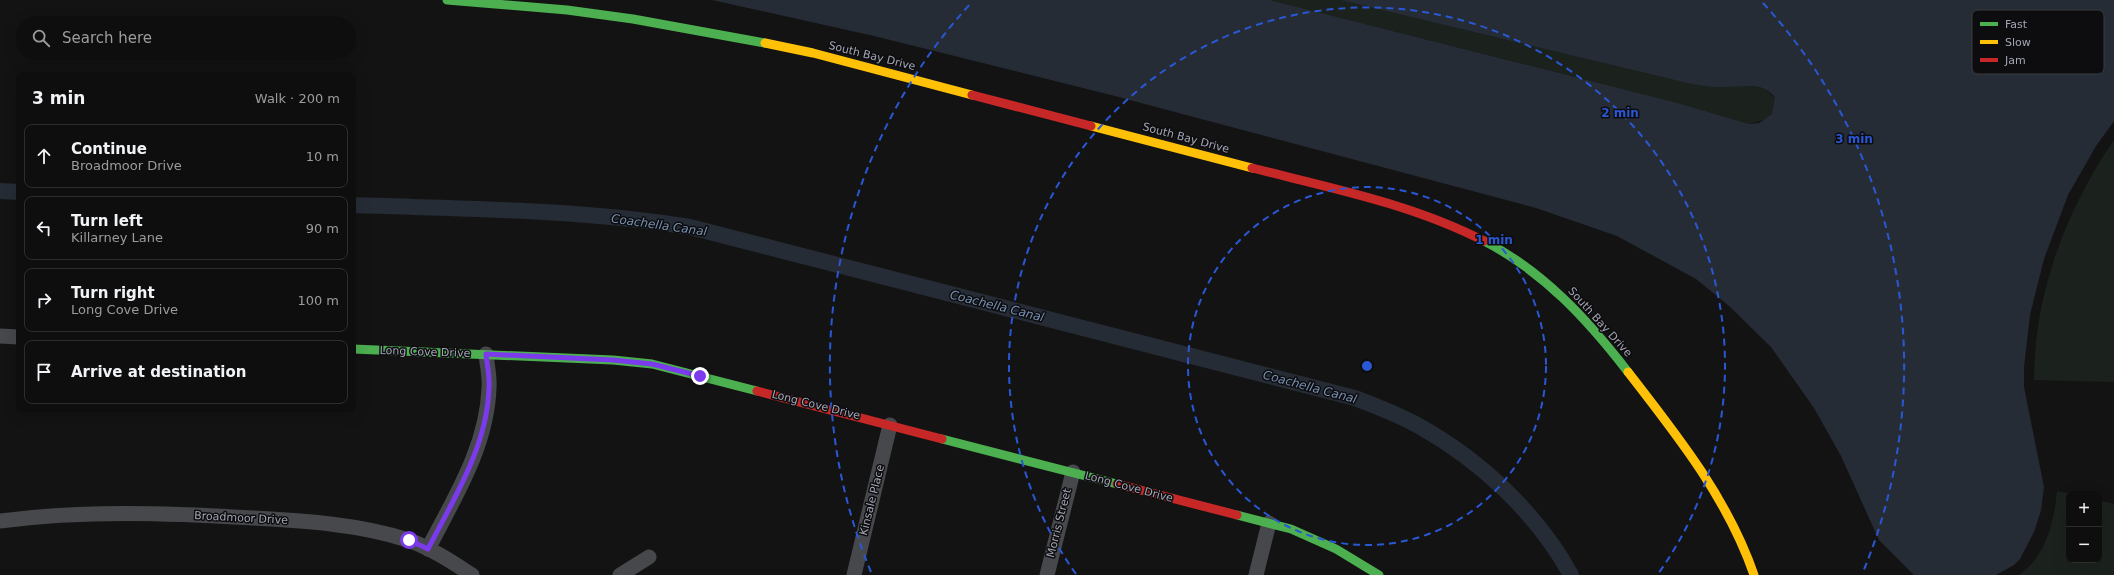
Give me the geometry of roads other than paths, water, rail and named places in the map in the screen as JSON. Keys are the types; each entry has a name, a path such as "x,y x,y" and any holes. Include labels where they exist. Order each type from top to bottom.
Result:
{"street":[{"name":"South Bay Drive","path":"447,0 567,10 742,38 813,53 1402,207 1454,226 1504,252 1537,275 1565,299 1590,325 1618,358 1703,474 1728,516 1754,575"},
{"path":"0,336 16,337"},
{"name":"Long Cove Drive","path":"356,349 613,360 652,364 1291,529 1327,544 1356,559 1379,575"},
{"path":"428,549 473,460 484,424 489,387 486,354"},
{"name":"Kinsale Place","path":"854,575 890,425"},
{"name":"Morris Street","path":"1047,575 1073,472"},
{"name":"Broadmoor Drive","path":"0,520 93,514 208,515 313,522 368,530 409,540 448,559 472,575"},
{"path":"1256,575 1269,523"},
{"path":"620,575 649,557"}],"waterway":[{"name":"Coachella Canal","path":"0,191 16,192"},
{"name":"Coachella Canal","path":"356,205 564,213 648,221 690,227 1355,398 1379,407 1419,426 1464,455 1485,472 1505,490 1541,530 1571,575"}]}
